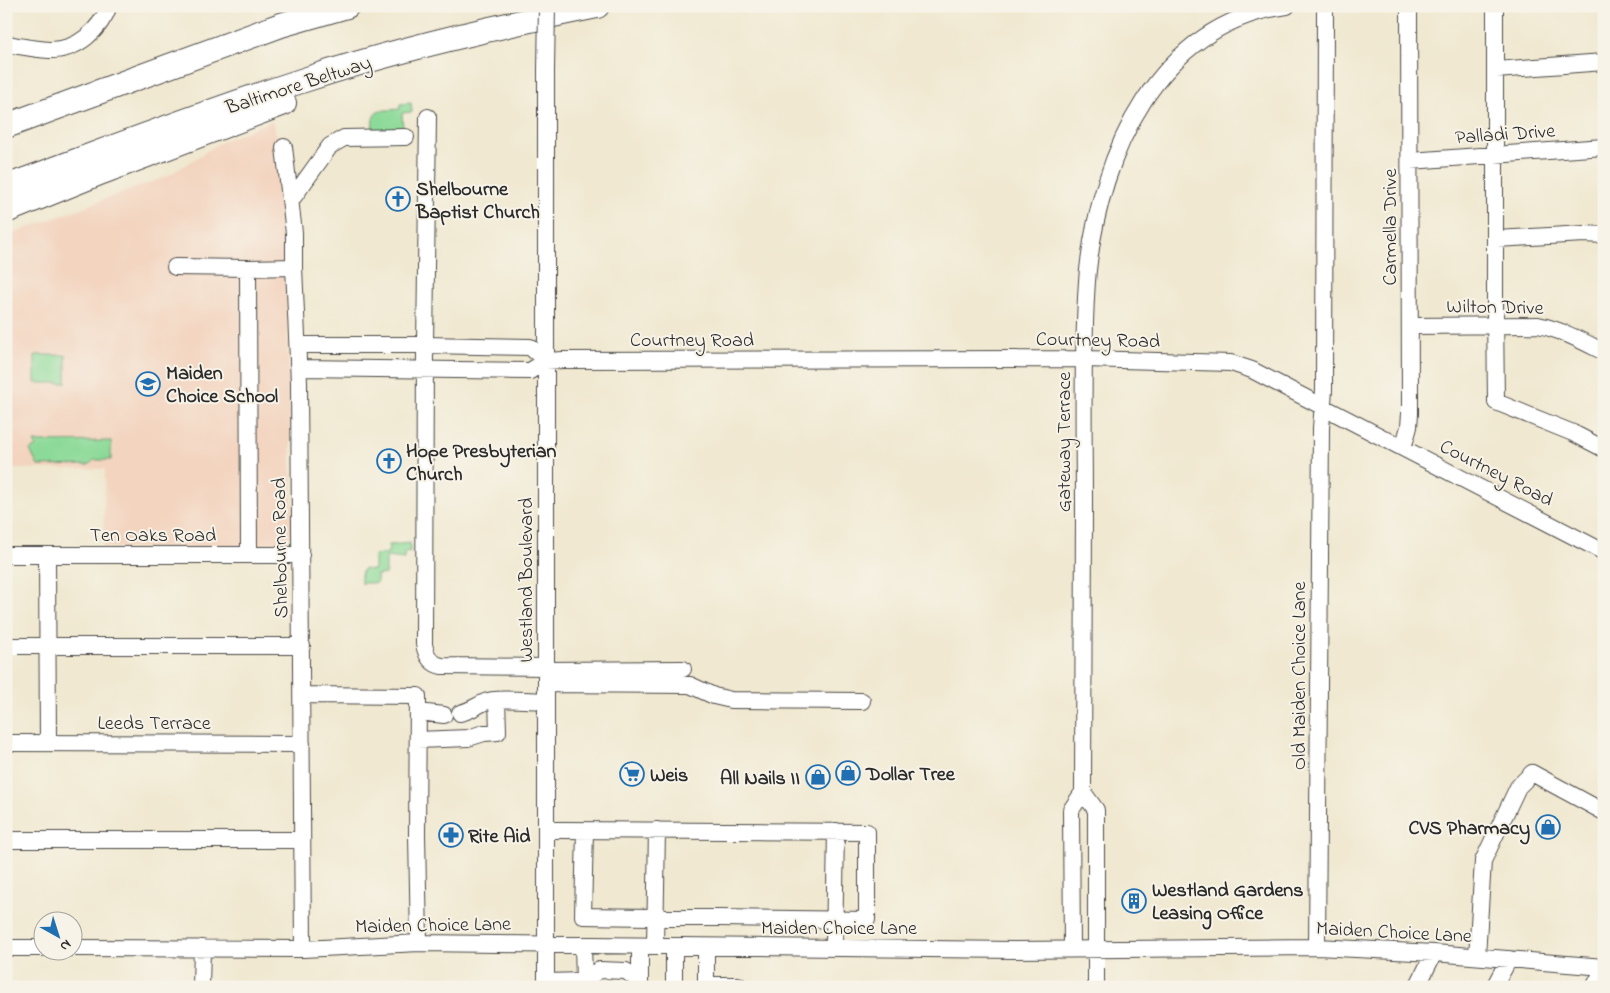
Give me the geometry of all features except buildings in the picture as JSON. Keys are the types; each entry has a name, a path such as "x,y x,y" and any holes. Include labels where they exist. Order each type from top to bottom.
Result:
{"highway":[{"path":"6,126 281,25 347,6"},
{"name":"Baltimore Beltway","path":"6,187 301,80 418,46 514,22 597,6"},
{"path":"6,211 102,172 304,96 352,65"}],"main road":[{"path":"1597,987 1604,974"}],"street":[{"path":"6,44 51,50 76,44 98,27 109,6"},
{"name":"Westland Boulevard","path":"546,6 546,985"},
{"name":"Gateway Terrace","path":"1072,949 1071,810 1083,792 1084,359 1088,271 1092,242 1117,150 1136,112 1168,68 1208,34 1226,24 1253,13 1287,6"},
{"name":"Old Maiden Choice Lane","path":"1316,947 1325,6"},
{"name":"Carmella Drive","path":"1403,448 1409,420 1410,6"},
{"path":"1496,6 1496,402 1573,433 1604,449"},
{"path":"1496,70 1604,62"},
{"path":"428,117 424,644 425,652 432,662 442,666 690,685 714,696 731,700 862,701"},
{"path":"292,199 330,146 337,141 344,138 406,137"},
{"name":"Palladi Drive","path":"1410,161 1604,146"},
{"name":"Shelbourne Road","path":"284,147 292,199 299,368 303,949"},
{"path":"1496,239 1584,234 1604,235"},
{"path":"175,267 294,267"},
{"path":"248,268 249,555"},
{"name":"Wilton Drive","path":"1410,326 1538,325 1570,335 1604,352"},
{"path":"298,345 425,345 530,348 546,360"},
{"name":"Courtney Road","path":"299,368 530,371 546,360 1084,359 1231,363 1252,370 1604,552"},
{"path":"47,555 48,744"},
{"name":"Ten Oaks Road","path":"6,556 301,555"},
{"path":"6,646 302,646"},
{"path":"546,674 683,669"},
{"path":"302,695 418,696 416,835 419,943"},
{"path":"418,712 452,714 497,700 546,701"},
{"path":"418,740 468,738 484,733 498,732 497,700"},
{"name":"Leeds Terrace","path":"6,743 302,744"},
{"path":"1477,956 1483,861 1518,786 1532,773 1604,812"},
{"path":"1083,792 1096,810 1096,987"},
{"path":"546,830 585,830 657,830 836,831 867,832 867,920 583,916 585,830"},
{"path":"637,985 656,917 657,830"},
{"path":"834,948 836,831"},
{"path":"6,840 302,840"},
{"name":"Maiden Choice Lane","path":"82,948 303,949 419,943 834,948 1096,949 1316,947 1434,953 1604,967"},
{"path":"583,945 586,985"},
{"path":"674,947 674,987"},
{"path":"706,947 706,986 738,985 738,987"},
{"path":"6,948 32,948"},
{"path":"201,987 202,948"},
{"path":"1417,987 1434,953"},
{"path":"1494,987 1508,959"},
{"path":"546,985 586,985 599,970 608,970 626,971 637,985"}],"shaded area":[{"name":"Maiden Choice School","path":"272,121 279,143 285,230 293,531 291,536 281,545 274,547 103,548 105,469 6,469 6,236 168,176 221,142"}],"green space":[{"path":"411,103 412,112 402,113 403,130 373,130 376,114 383,110 400,109 400,104"},
{"path":"35,355 66,355 66,383 35,383"},
{"path":"111,441 111,460 94,460 89,465 38,466 30,450 36,446 34,442"},
{"path":"410,543 410,552 404,552 404,559 386,557 386,574 377,575 377,583 361,583 363,569 374,570 374,555 388,553 389,545"}],"place":[{"name":"Shelbourne Baptist Church","path":"398,199"},
{"name":"Maiden Choice School","path":"148,384"},
{"name":"Hope Presbyterian Church","path":"389,461"},
{"name":"Dollar Tree","path":"848,773"},
{"name":"Weis","path":"632,774"},
{"name":"All Nails II","path":"818,777"},
{"name":"CVS Pharmacy","path":"1548,827"},
{"name":"Rite Aid","path":"451,835"},
{"name":"Westland Gardens Leasing Office","path":"1134,901"}]}
